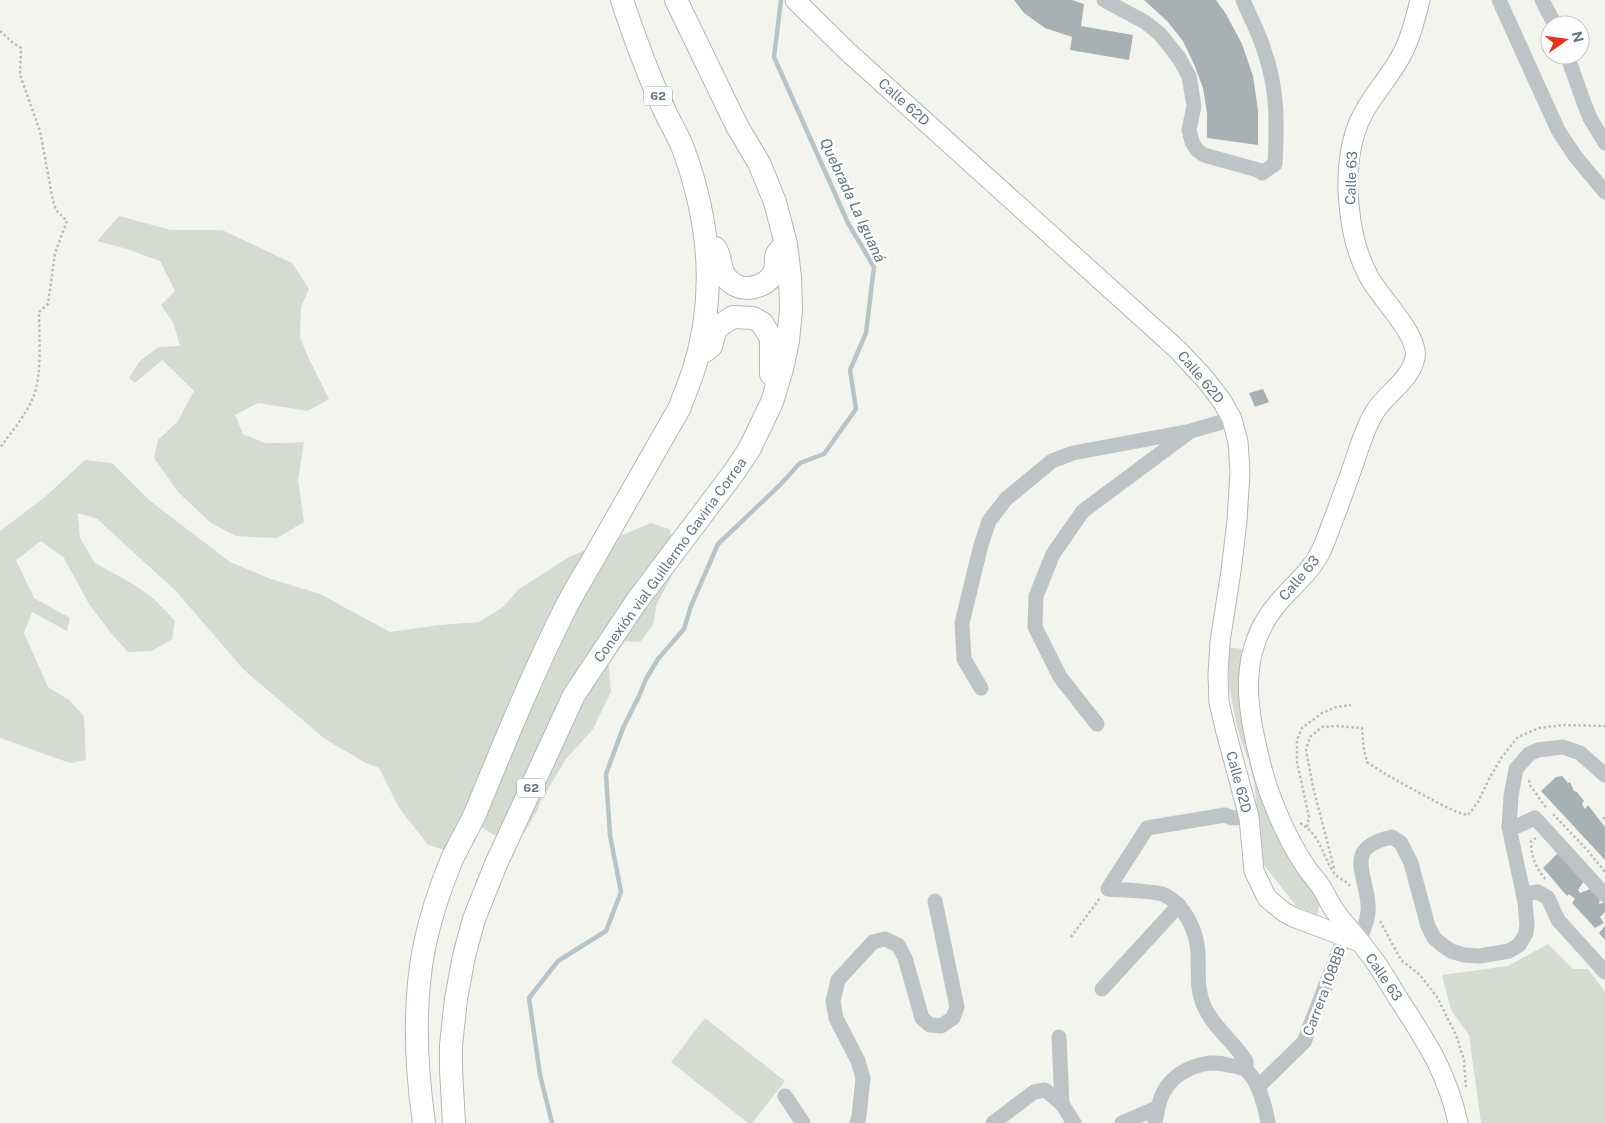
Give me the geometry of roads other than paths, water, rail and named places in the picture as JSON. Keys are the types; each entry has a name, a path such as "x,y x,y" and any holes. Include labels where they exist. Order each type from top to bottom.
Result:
{"highway":[{"name":"62","path":"424,1123 418,1076 418,1013 424,950 441,888 525,694 565,610 680,407 698,355 705,316 708,277 706,237 697,191 684,149 662,106 622,0"},
{"name":"Conexión vial Guillermo Gaviria Correa","path":"454,1123 451,1096 451,1053 457,991 474,919 496,864 544,756 581,682 636,602 735,471 750,448 772,402 784,360 790,310 790,277 786,244 775,202 759,163 737,126 676,0"},
{"path":"706,237 719,253 723,275 733,284 744,288 755,288 771,278 776,268 777,254 786,244"},
{"path":"698,355 710,346 716,328 733,316 753,318 762,323 771,338 772,402"}],"main road":[{"name":"Calle 62D","path":"795,0 847,51 1178,350 1222,401 1232,419 1238,442 1240,479 1235,543 1220,642 1218,688 1226,732 1249,816 1254,871 1267,898 1284,912 1352,938"},
{"name":"Calle 63","path":"1420,0 1406,46 1394,68 1362,115 1352,144 1348,172 1348,202 1352,229 1360,257 1370,279 1408,331 1414,345 1415,357 1408,373 1375,411 1363,435 1353,468 1317,559 1280,600 1262,626 1253,648 1248,682 1254,735 1261,766 1276,810 1301,860 1321,885 1352,938 1375,962 1437,1060 1446,1081 1456,1122"}],"street":[{"path":"1104,0 1145,22 1160,34 1179,58 1189,76 1194,106 1189,130 1192,142 1198,150 1204,155 1252,168 1262,173 1275,164 1277,119 1273,83 1264,50 1243,0"},
{"path":"1500,0 1558,130 1575,156 1605,192"},
{"path":"1542,0 1550,15"},
{"path":"1570,65 1590,118 1605,143"},
{"path":"982,688 964,659 962,623 989,521 1006,499 1052,461 1073,452 1191,430 1232,419"},
{"path":"1097,724 1060,677 1035,628 1036,596 1053,554 1083,511 1191,430"},
{"path":"1601,771 1580,753 1563,747 1538,750 1529,754 1516,769 1510,796 1509,827 1523,894 1538,892 1548,898 1558,920 1605,972"},
{"path":"1249,816 1232,818 1225,815 1147,828 1108,888 1164,894 1179,905 1193,926 1198,951 1197,983 1204,1005 1218,1030 1246,1061 1246,1069 1258,1087 1268,1123"},
{"path":"1509,827 1515,827 1535,818 1605,895"},
{"name":"Carrera 108BB","path":"1258,1087 1304,1042 1352,938 1369,906 1360,868 1361,857 1375,843 1392,837 1401,842 1411,863 1428,926 1441,944 1451,951 1464,955 1480,956 1509,952 1519,945 1526,933 1527,925 1523,894"},
{"path":"857,1123 863,1078 858,1061 836,1018 833,1001 838,980 873,942 885,939 898,945 905,958 922,1018 930,1025 941,1026 953,1018 956,1007 935,901"},
{"path":"1102,989 1179,905"},
{"path":"1058,1037 1062,1104"},
{"path":"1122,1123 1156,1116 1163,1092 1185,1070 1200,1065 1220,1063 1246,1069"},
{"path":"993,1123 1034,1092 1045,1090 1062,1104 1074,1123"},
{"path":"785,1096 803,1123"}],"waterway":[{"name":"Quebrada La Iguaná","path":"552,1123 540,1075 529,998 558,961 606,931 621,892 610,835 606,774 623,728 646,679 658,659 684,629 691,606 718,544 780,485 800,463 824,454 856,409 850,370 866,333 874,267 848,223 774,57 781,0"}]}
